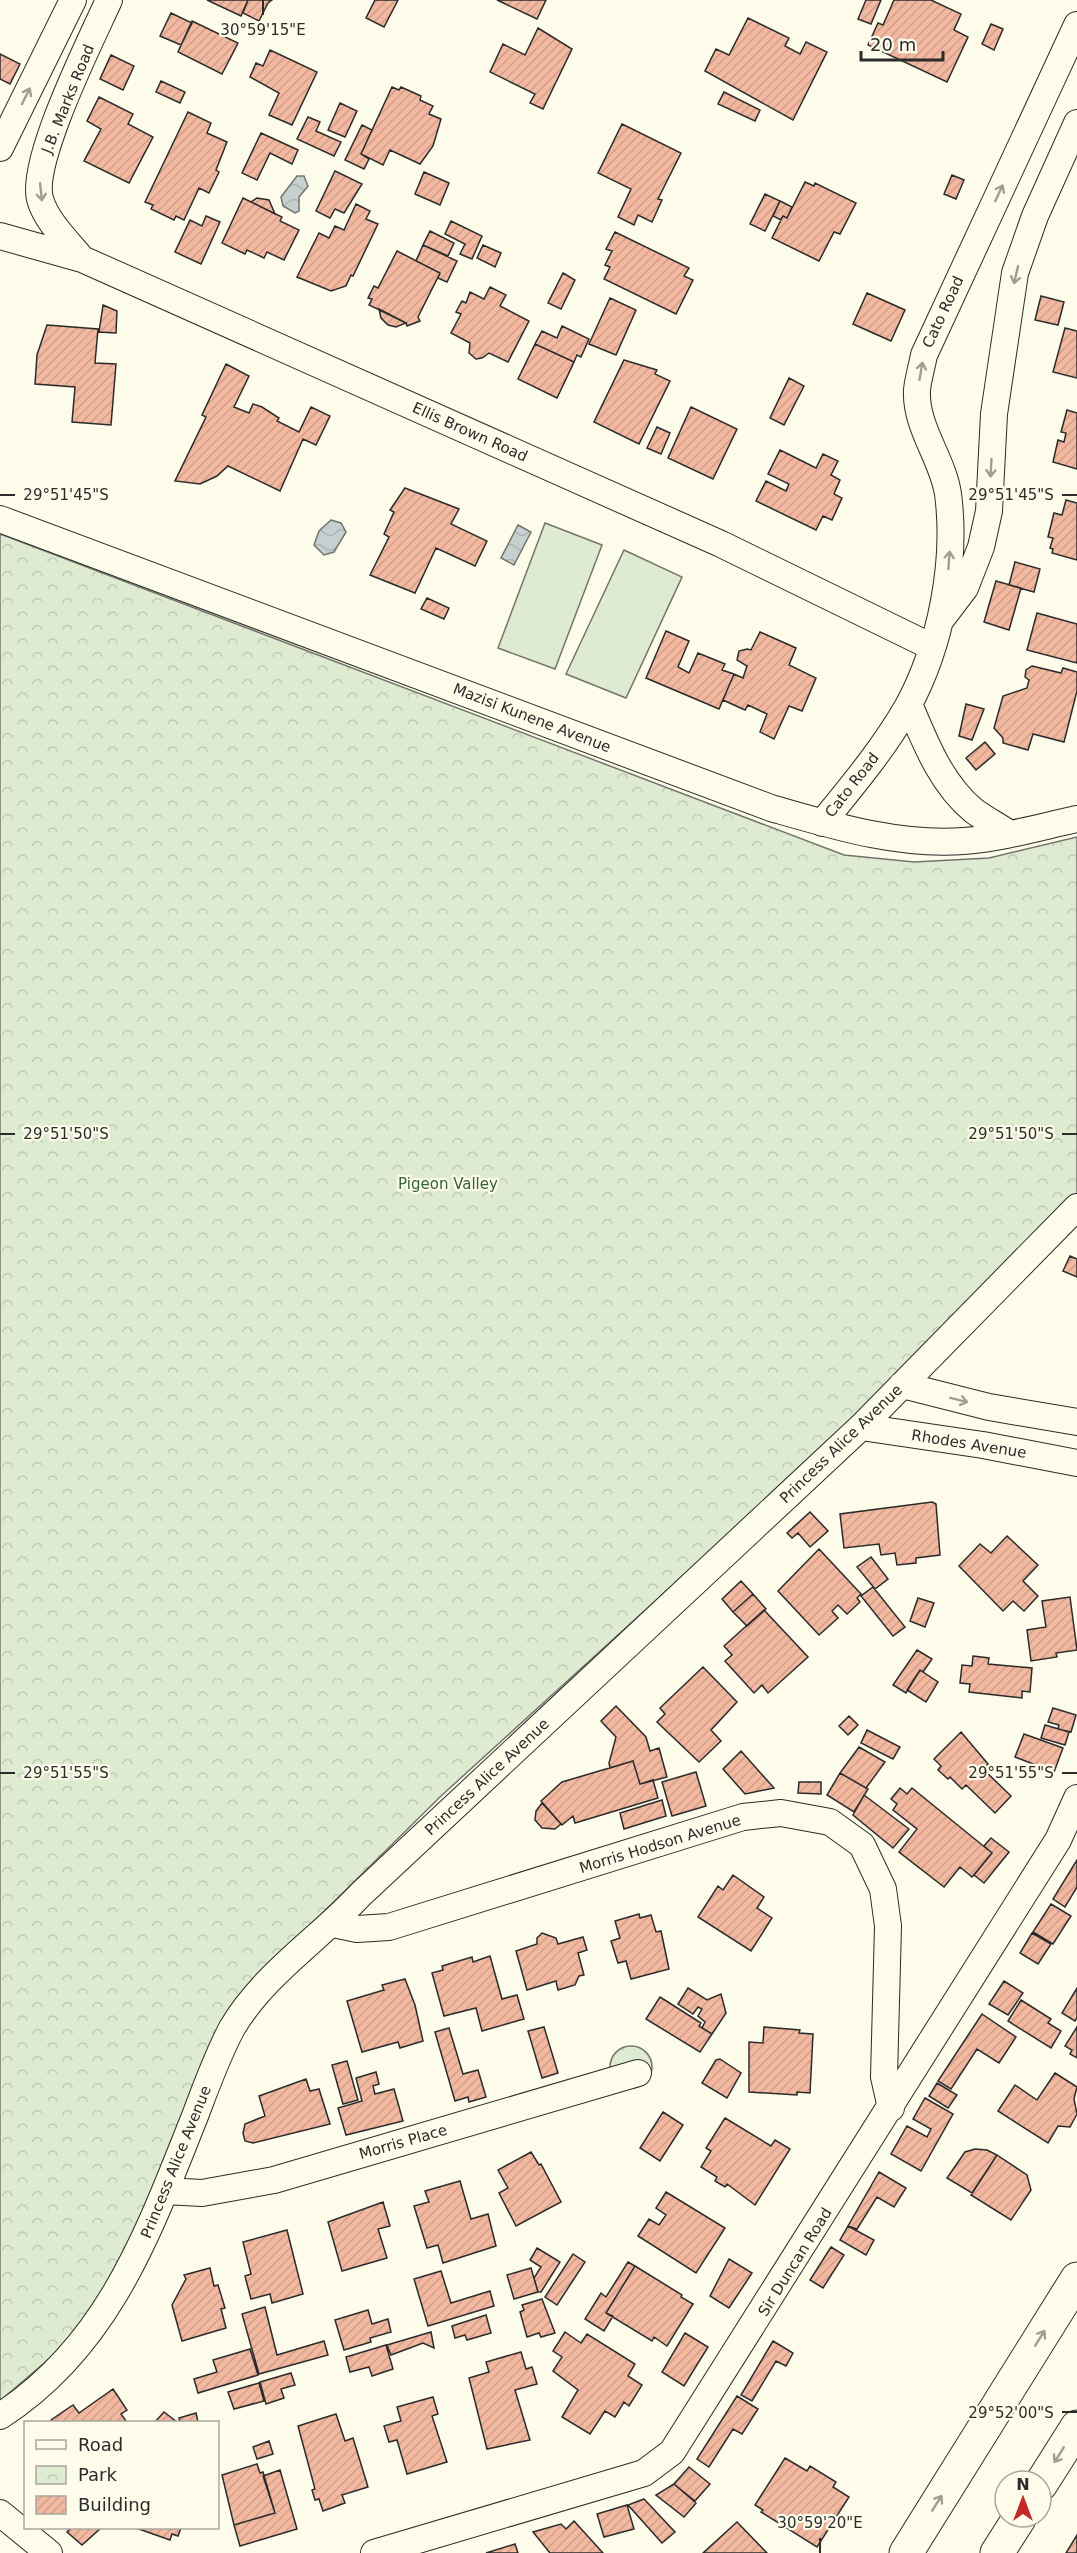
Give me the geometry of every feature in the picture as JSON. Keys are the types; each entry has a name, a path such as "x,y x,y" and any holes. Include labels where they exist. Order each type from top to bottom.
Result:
{"main road":[{"path":"906,2553 1077,2279"},
{"path":"1050,2469 1077,2427"},
{"path":"998,2553 1013,2529"}],"street":[{"path":"0,148 73,0"},
{"name":"J.B. Marks Road","path":"82,259 52,220 40,199 40,173 46,147 109,0"},
{"name":"Cato Road","path":"822,823 868,767 909,704 942,618 950,561 951,525 948,492 921,418 917,392 924,355 1077,25"},
{"name":"Cato Road","path":"942,618 965,588 989,512 994,414 1015,273 1035,216 1077,123"},
{"name":"Ellis Brown Road","path":"0,236 82,259 721,544 932,647"},
{"name":"Mazisi Kunene Avenue","path":"0,519 771,808 822,823 872,835 915,840 964,840 1010,834 1077,819"},
{"path":"909,704 928,748 948,784 974,811 1010,834"},
{"name":"Princess Alice Avenue","path":"0,2416 32,2396 84,2342 123,2283 146,2239 220,2054 244,2009 259,1990 333,1924 361,1894 861,1427 1077,1208"},
{"path":"902,1385 988,1407 1077,1422"},
{"name":"Rhodes Avenue","path":"861,1427 983,1445 1077,1463"},
{"name":"Sir Duncan Road","path":"374,2553 644,2473 672,2452 1058,1840 1077,1798"},
{"name":"Morris Hodson Avenue","path":"333,1924 357,1929 389,1927 744,1817 781,1813 830,1822 862,1845 884,1889 888,1926 884,2077 891,2108"},
{"name":"Morris Place","path":"165,2191 202,2193 274,2180 638,2073"},
{"path":"0,2513 49,2553"}],"green space":[{"path":"545,523 602,545 555,669 498,648"},
{"name":"Pigeon Valley","path":"0,534 844,855 914,862 989,858 1077,837 1077,1195 851,1423 441,1796 270,1965 153,2199 78,2334 0,2401"},
{"path":"624,550 682,577 626,698 566,674"},
{"path":"631,2046 646,2052 652,2067 646,2082 631,2088 616,2082 610,2067 616,2052"}],"water":[{"path":"297,176 304,176 308,186 299,197 299,211 295,213 283,206 281,197"},
{"path":"331,520 341,523 346,532 334,552 324,555 314,545 319,531"},
{"path":"518,525 531,532 514,565 501,558"}],"building":[{"path":"207,0 248,0 241,16"},
{"path":"248,0 272,0 268,3 259,21 243,13"},
{"path":"375,0 398,0 384,27 366,18"},
{"path":"497,0 546,0 537,19"},
{"path":"866,0 881,0 871,24 858,19"},
{"path":"894,0 931,0 961,14 954,30 968,37 947,82 868,45 878,23 883,25"},
{"path":"171,13 192,23 181,45 160,36"},
{"path":"748,18 789,38 785,46 800,54 806,42 827,52 793,120 705,71 716,49 729,55"},
{"path":"192,21 238,43 222,74 178,52"},
{"path":"991,24 1003,29 994,50 982,44"},
{"path":"538,28 572,49 543,109 530,103 535,94 490,72 503,44 525,55"},
{"path":"270,50 317,72 292,125 269,115 279,93 250,77 256,63 263,66"},
{"path":"0,54 20,64 10,84 0,79"},
{"path":"111,55 134,66 123,90 100,79"},
{"path":"161,81 185,92 180,103 156,92"},
{"path":"392,87 399,90 401,87 421,96 420,100 433,106 429,114 441,119 433,146 420,164 390,150 383,165 361,154"},
{"path":"724,92 760,110 755,121 718,104"},
{"path":"99,97 133,114 128,124 153,137 129,183 84,161 101,129 87,121"},
{"path":"340,103 357,111 345,137 328,130"},
{"path":"188,112 211,123 207,133 227,142 216,170 219,172 209,193 199,188 184,220 176,216 174,220 151,209 153,205 145,202"},
{"path":"308,117 320,122 316,131 341,142 334,156 297,139"},
{"path":"622,124 681,153 658,199 662,200 652,222 638,215 634,225 618,217 631,189 598,173"},
{"path":"362,125 372,130 361,154 369,159 364,169 345,160"},
{"path":"261,133 298,150 292,164 270,153 257,180 242,173"},
{"path":"335,171 362,184 344,213 335,209 330,218 316,211"},
{"path":"424,172 449,183 440,205 415,194"},
{"path":"952,175 964,180 956,199 944,194"},
{"path":"805,182 814,186 815,183 856,203 840,234 834,232 819,261 772,238 783,216 787,218"},
{"path":"765,194 780,201 765,231 750,224"},
{"path":"243,198 282,217 280,221 299,230 284,260 267,252 264,258 247,250 245,254 222,243"},
{"path":"257,198 269,200 275,214 251,202"},
{"path":"780,201 792,207 787,218 783,216 781,220 773,216"},
{"path":"356,204 370,211 366,219 378,224 346,286 331,291 297,277 319,233 329,238 335,226 344,230"},
{"path":"206,216 220,222 201,264 175,252 190,220 202,226"},
{"path":"451,221 482,236 472,259 460,254 465,244 445,234"},
{"path":"430,231 454,243 448,256 423,245"},
{"path":"615,232 689,268 684,276 693,280 676,314 604,279 610,267 605,265 612,251 606,249"},
{"path":"423,245 457,261 447,282 438,278 440,273 416,261"},
{"path":"483,245 501,253 495,267 477,258"},
{"path":"397,251 440,273 418,317 420,321 407,326 406,323 369,305 372,299 368,298 374,286 378,288"},
{"path":"563,273 575,280 561,309 548,303"},
{"path":"490,287 506,295 500,306 529,321 508,362 489,353 476,359 469,353 470,343 451,333 461,314 456,312 462,301 466,303 470,292 484,299"},
{"path":"867,293 905,310 891,341 853,324"},
{"path":"1041,296 1064,302 1058,325 1035,320"},
{"path":"610,298 636,310 616,355 589,344"},
{"path":"103,305 117,311 116,333 99,332"},
{"path":"379,309 406,323 396,327 388,325 381,318"},
{"path":"47,325 98,329 95,363 116,364 111,425 72,422 75,387 35,384 37,355"},
{"path":"562,326 589,339 581,357 577,355 574,362 535,344 542,331 557,338"},
{"path":"1065,328 1077,331 1077,378 1053,372"},
{"path":"535,344 574,362 557,398 518,379"},
{"path":"624,360 657,370 655,374 670,381 639,444 594,422"},
{"path":"226,364 249,376 234,407 249,413 253,404 262,407 279,418 277,421 299,432 311,407 330,416 316,445 303,439 280,491 228,466 217,476 200,484 175,481 206,417 202,415"},
{"path":"789,378 804,386 784,425 770,418"},
{"path":"691,407 737,429 713,479 668,458"},
{"path":"1067,410 1077,413 1077,469 1053,462 1058,440 1064,442 1066,433 1061,432"},
{"path":"657,427 670,433 661,454 647,448"},
{"path":"780,450 816,468 823,454 838,461 831,475 840,480 834,494 842,498 832,520 823,516 816,530 756,501 766,481 786,491 789,484 768,474"},
{"path":"405,488 459,509 451,524 487,541 475,566 436,548 415,593 370,575 389,537 384,534 394,512 390,510"},
{"path":"1066,500 1077,503 1077,560 1052,553 1053,549 1050,548 1053,538 1048,537 1054,513 1062,515"},
{"path":"1015,562 1040,569 1034,592 1009,585"},
{"path":"996,581 1021,588 1009,630 984,622"},
{"path":"427,598 449,608 444,619 421,609"},
{"path":"1037,613 1077,624 1077,663 1027,650"},
{"path":"666,631 689,641 678,667 689,673 698,653 725,664 722,670 734,674 719,709 646,678"},
{"path":"760,632 796,648 789,665 816,678 802,711 789,706 774,739 760,732 767,714 748,705 745,710 723,700 734,674 743,678 747,666 737,660 739,651 751,650"},
{"path":"1032,666 1061,673 1063,668 1077,672 1077,691 1064,742 1033,734 1028,750 1003,743 1003,738 994,728 1003,696 1027,688 1029,680 1025,677 1026,670"},
{"path":"966,704 984,709 972,740 959,736"},
{"path":"985,742 995,754 976,770 966,758"},
{"path":"1070,1256 1077,1259 1077,1277 1063,1271"},
{"path":"932,1502 936,1504 940,1555 916,1558 916,1563 897,1565 895,1553 881,1555 879,1544 844,1548 840,1514"},
{"path":"810,1512 828,1531 810,1547 798,1533 792,1538 787,1533"},
{"path":"1007,1536 1038,1565 1023,1581 1038,1596 1024,1611 1013,1601 1003,1611 959,1566 980,1544 991,1553"},
{"path":"819,1549 861,1594 857,1598 860,1602 847,1614 838,1605 832,1611 838,1618 819,1635 778,1591"},
{"path":"871,1557 888,1579 875,1589 857,1567"},
{"path":"741,1581 753,1594 733,1612 722,1599"},
{"path":"873,1587 905,1627 893,1636 861,1596"},
{"path":"753,1594 766,1609 747,1626 733,1612"},
{"path":"1070,1597 1077,1650 1056,1653 1057,1657 1031,1661 1027,1630 1046,1627 1042,1601"},
{"path":"918,1598 934,1603 925,1627 910,1621"},
{"path":"764,1610 808,1657 768,1693 762,1685 754,1693 725,1661 732,1655 724,1646"},
{"path":"917,1650 932,1659 923,1672 920,1670 906,1693 893,1685"},
{"path":"973,1656 989,1658 988,1664 1032,1668 1030,1692 1022,1691 1022,1698 969,1692 970,1684 960,1683 962,1665 972,1666"},
{"path":"703,1667 737,1702 711,1730 721,1741 699,1762 657,1722 665,1714 660,1708"},
{"path":"920,1670 938,1682 926,1702 907,1690"},
{"path":"616,1706 646,1737 650,1751 659,1748 667,1777 640,1784 633,1761 610,1768 609,1763 616,1737 601,1721"},
{"path":"1053,1708 1076,1715 1071,1732 1058,1729 1059,1725 1048,1722"},
{"path":"849,1716 858,1725 848,1735 839,1726"},
{"path":"1045,1725 1069,1732 1065,1745 1041,1738"},
{"path":"867,1730 900,1747 893,1759 861,1743"},
{"path":"961,1732 988,1764 983,1769 1011,1796 995,1813 966,1785 962,1789 950,1777 948,1779 938,1770 941,1766 934,1759"},
{"path":"1024,1734 1063,1748 1054,1772 1015,1757"},
{"path":"859,1747 885,1762 866,1788 840,1773"},
{"path":"741,1751 774,1788 745,1794 723,1769"},
{"path":"633,1761 640,1784 653,1780 658,1798 575,1823 573,1816 562,1825 541,1801 562,1782"},
{"path":"696,1772 706,1806 672,1816 662,1782"},
{"path":"840,1773 868,1789 854,1812 827,1795"},
{"path":"799,1782 821,1782 821,1794 798,1793"},
{"path":"900,1788 907,1794 912,1788 992,1853 972,1877 960,1867 944,1887 899,1852 917,1829 893,1810 897,1804 891,1799"},
{"path":"864,1795 909,1829 893,1848 853,1815"},
{"path":"662,1800 666,1816 624,1829 620,1813"},
{"path":"542,1803 561,1824 555,1829 542,1828 535,1820 536,1811"},
{"path":"991,1838 1009,1852 984,1883 974,1875 992,1853 984,1846"},
{"path":"1077,1860 1077,1887 1065,1907 1053,1899"},
{"path":"733,1875 764,1897 757,1908 772,1918 751,1951 698,1917 718,1886 723,1890"},
{"path":"1051,1904 1071,1916 1053,1944 1033,1932"},
{"path":"639,1914 640,1918 651,1915 656,1932 661,1931 669,1969 631,1979 626,1961 618,1963 611,1941 620,1938 615,1921"},
{"path":"542,1933 556,1938 558,1944 583,1937 587,1950 578,1953 584,1975 579,1976 575,1985 558,1990 556,1981 527,1990 516,1951 537,1944 537,1938"},
{"path":"1032,1933 1051,1944 1038,1964 1020,1953"},
{"path":"490,1956 502,1999 517,1995 524,2019 482,2031 476,2008 444,2016 432,1973 443,1970 442,1966 472,1957 473,1962"},
{"path":"405,1979 415,2005 423,2041 400,2048 398,2042 362,2052 347,2001 384,1990 382,1985"},
{"path":"1004,1981 1023,1993 1008,2015 989,2004"},
{"path":"688,1988 707,2000 721,1994 726,2013 712,2034 702,2028 705,2022 698,2016 702,2009 698,2007 693,2014 678,2004"},
{"path":"1077,1988 1077,2018 1075,2021 1062,2013"},
{"path":"660,1997 701,2023 699,2026 712,2034 700,2052 646,2019"},
{"path":"1021,2000 1051,2019 1048,2023 1061,2031 1051,2048 1008,2021"},
{"path":"982,2014 1016,2037 999,2063 977,2049 951,2089 938,2081"},
{"path":"544,2027 558,2073 542,2078 528,2031"},
{"path":"764,2027 800,2030 799,2033 813,2034 810,2093 797,2092 797,2095 749,2092 749,2042 763,2043"},
{"path":"1077,2027 1077,2058 1070,2054 1072,2050 1065,2046"},
{"path":"449,2028 463,2074 478,2070 486,2097 469,2102 468,2097 455,2101 435,2032"},
{"path":"720,2059 741,2073 727,2098 702,2083 716,2060"},
{"path":"347,2061 358,2100 343,2104 332,2065"},
{"path":"376,2072 379,2084 373,2086 375,2094 394,2089 403,2121 346,2135 338,2108 362,2101 356,2078"},
{"path":"1055,2073 1077,2087 1074,2099 1077,2114 1070,2127 1058,2126 1048,2143 998,2111 1015,2085 1037,2100"},
{"path":"306,2079 310,2091 319,2089 330,2124 253,2143 245,2141 243,2133 245,2124 265,2116 259,2096"},
{"path":"937,2083 957,2095 948,2108 929,2096"},
{"path":"925,2098 953,2114 921,2171 891,2154 907,2126 927,2137 931,2129 913,2119"},
{"path":"663,2112 683,2125 660,2161 640,2148"},
{"path":"725,2118 771,2146 775,2140 790,2149 755,2205 727,2184 725,2187 715,2181 717,2177 701,2167 711,2151 706,2148"},
{"path":"975,2149 987,2150 997,2155 972,2193 947,2178 965,2152"},
{"path":"531,2152 539,2165 541,2164 561,2202 516,2226 499,2193 508,2188 498,2170"},
{"path":"997,2155 1027,2175 1031,2190 1011,2220 971,2195"},
{"path":"879,2172 906,2188 894,2207 877,2197 857,2229 848,2226"},
{"path":"460,2181 471,2219 488,2214 496,2246 443,2263 438,2245 427,2248 414,2206 429,2202 425,2191"},
{"path":"666,2192 725,2228 696,2273 638,2236 649,2219 659,2225 666,2215 656,2208"},
{"path":"383,2202 390,2226 378,2229 387,2258 342,2271 328,2222"},
{"path":"848,2226 874,2240 866,2255 840,2240"},
{"path":"287,2230 303,2294 272,2303 270,2294 251,2299 245,2276 251,2274 243,2242"},
{"path":"831,2247 844,2255 823,2288 810,2280"},
{"path":"537,2248 560,2262 541,2292 538,2292 534,2278 541,2267 530,2260"},
{"path":"573,2254 585,2262 557,2305 545,2297"},
{"path":"729,2259 752,2273 729,2308 710,2296"},
{"path":"628,2262 635,2266 606,2313 613,2316 604,2331 585,2319 601,2293 606,2297"},
{"path":"635,2266 693,2304 667,2346 654,2337 652,2341 606,2313"},
{"path":"210,2268 214,2286 218,2285 225,2308 221,2309 226,2328 182,2341 172,2305 186,2279 184,2275"},
{"path":"531,2268 538,2292 514,2299 507,2275"},
{"path":"441,2271 451,2303 490,2291 494,2306 428,2326 414,2279"},
{"path":"542,2299 555,2333 541,2337 539,2333 527,2337 520,2312 524,2310 522,2305"},
{"path":"265,2307 277,2355 324,2341 328,2355 259,2374 242,2314"},
{"path":"368,2310 372,2324 388,2319 391,2332 370,2338 371,2342 344,2350 335,2320"},
{"path":"486,2315 491,2333 467,2340 465,2335 455,2338 452,2326"},
{"path":"431,2332 434,2348 423,2343 391,2355 387,2345"},
{"path":"565,2332 581,2343 587,2334 635,2364 628,2376 642,2385 629,2406 624,2402 615,2417 605,2411 590,2434 562,2417 578,2390 553,2371 562,2357 553,2351"},
{"path":"685,2333 708,2347 684,2386 662,2372"},
{"path":"773,2341 793,2353 786,2366 776,2361 752,2401 741,2395"},
{"path":"386,2345 393,2369 372,2376 369,2367 350,2372 346,2357"},
{"path":"250,2349 258,2375 198,2393 194,2379 217,2372 213,2360"},
{"path":"521,2352 526,2369 532,2367 537,2384 515,2390 530,2440 487,2449 469,2378 489,2372 486,2362"},
{"path":"291,2373 295,2385 281,2389 284,2398 266,2404 260,2382"},
{"path":"259,2383 264,2401 234,2409 228,2392"},
{"path":"113,2389 127,2410 121,2414 126,2421 51,2420 73,2405 79,2413"},
{"path":"737,2396 758,2409 742,2434 733,2429 709,2467 697,2459"},
{"path":"433,2397 438,2414 432,2416 447,2462 407,2474 397,2440 389,2442 384,2426 401,2421 397,2407"},
{"path":"164,2412 176,2421 156,2421"},
{"path":"196,2413 198,2421 180,2421 179,2418"},
{"path":"336,2414 345,2441 353,2438 368,2487 342,2495 345,2503 323,2511 319,2499 315,2500 312,2490 315,2489 298,2426"},
{"path":"269,2441 273,2454 257,2459 253,2447"},
{"path":"785,2458 807,2471 810,2466 836,2482 833,2487 849,2497 817,2547 761,2512 763,2510 755,2505"},
{"path":"257,2464 260,2473 263,2472 275,2513 234,2525 222,2475"},
{"path":"689,2467 710,2484 695,2501 674,2484"},
{"path":"280,2470 297,2529 240,2546 234,2525 275,2513 263,2476"},
{"path":"674,2484 696,2503 684,2517 656,2495"},
{"path":"644,2499 675,2532 662,2543 628,2505"},
{"path":"627,2505 634,2529 604,2537 597,2514"},
{"path":"574,2521 603,2553 550,2553 533,2532 561,2524 566,2529"},
{"path":"737,2522 767,2553 703,2553"},
{"path":"70,2529 100,2529 82,2545 67,2532"},
{"path":"139,2529 181,2529 178,2536 172,2534 170,2540"},
{"path":"1077,2535 1077,2553 1066,2553"},
{"path":"515,2544 518,2553 486,2553"}]}
